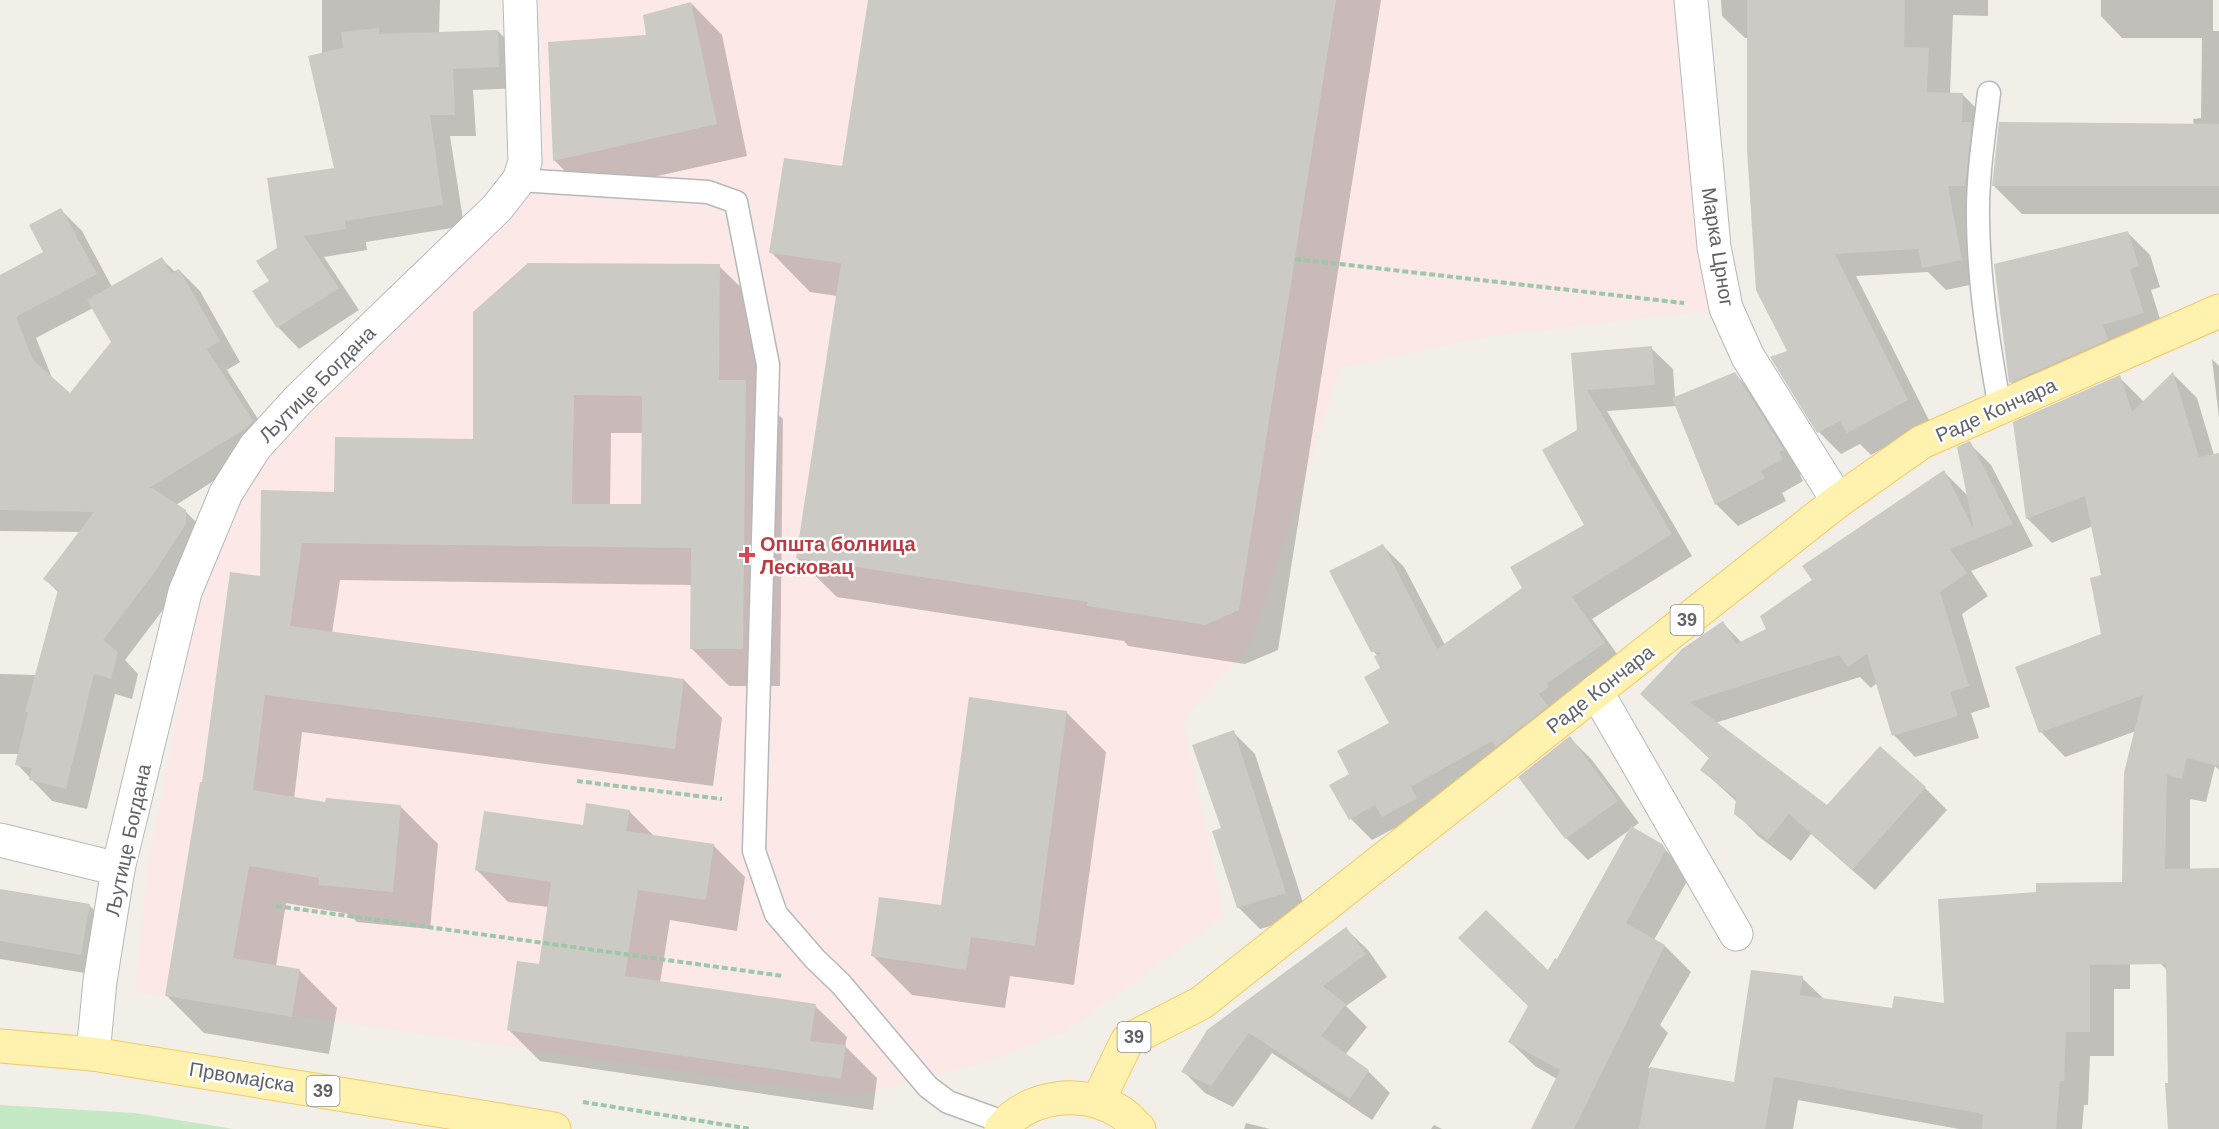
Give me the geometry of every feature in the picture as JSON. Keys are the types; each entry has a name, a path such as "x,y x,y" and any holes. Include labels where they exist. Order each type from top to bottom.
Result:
{"main road":[{"name":"Раде Кончара","path":"1098,1101 1127,1041 1201,1003 1838,501 1922,442 2219,311"},
{"name":"Првомајска","path":"0,1046 93,1054 554,1129"},
{"path":"1003,1126 1026,1108 1049,1100 1073,1097 1098,1101 1122,1113 1139,1129"}],"street":[{"name":"Љутице Богдана","path":"93,1054 100,981 118,869 185,592 226,493 255,447 298,399 497,208 519,180 525,162 519,0"},
{"name":"Марка Црног","path":"1691,0 1714,247 1726,308 1748,357 1838,501"},
{"path":"1596,692 1736,934"},
{"path":"0,840 118,869"}],"lane":[{"path":"1989,93 1981,163 1978,220 1987,337 2000,409"},
{"path":"519,180 708,192 735,202 768,365 754,851 776,914 815,959 841,984 928,1087 948,1102 1003,1126"}],"path":[{"path":"1295,259 1726,308"},
{"path":"577,781 756,803"},
{"path":"276,906 841,984"}],"shaded area":[{"name":"Општа болница Лесковац","path":"540,0 1691,0 1726,308 1484,337 1340,368 1251,643 1183,720 1224,916 1064,1032 985,1062 854,1096 135,992 147,872 200,595 229,514 264,457 497,198 543,154"}],"green space":[{"path":"0,1105 135,1113 233,1129 0,1129"}],"building":[{"path":"868,0 1336,0 1239,610 1205,625 1087,606 1088,602 796,558 841,263 769,253 784,158 842,166"},
{"path":"1747,0 1905,0 1904,47 1929,48 1927,92 1963,93 1962,122 1972,122 1965,186 1948,186 1962,260 1922,268 1918,249 1835,254 1908,400 1847,433 1840,421 1817,433 1770,357 1787,351 1756,290 1747,150"},
{"path":"691,2 717,124 553,161 548,42 646,35 643,15"},
{"path":"379,28 379,34 498,30 499,67 453,69 455,115 430,115 443,205 345,221 346,229 304,236 339,288 277,328 252,291 269,281 256,261 277,248 267,178 334,168 308,56 343,48 341,32"},
{"path":"1999,122 2219,124 2219,186 1992,186"},
{"path":"61,208 97,274 16,317 33,360 70,393 111,342 87,300 162,257 171,273 179,269 220,341 207,349 253,421 248,427 149,488 186,510 186,524 154,573 103,640 118,652 111,679 94,674 66,789 29,780 32,768 15,765 28,712 25,712 58,590 43,579 94,512 0,510 0,275 43,252 29,225"},
{"path":"2128,231 2139,266 2130,269 2144,313 2103,325 2108,340 2009,383 1994,264"},
{"path":"528,263 720,264 719,380 746,380 743,649 690,649 691,548 302,543 290,626 684,679 675,749 265,695 253,790 325,802 326,798 401,805 393,892 318,885 319,878 249,866 233,958 300,969 292,1017 165,996 200,782 202,782 230,572 260,576 261,490 334,492 335,437 473,439 473,312","holes":["574,395 642,396 641,504 572,504"]},
{"path":"1652,346 1655,385 1587,390 1672,534 1572,597 1605,643 1546,684 1549,687 1539,694 1548,706 1496,747 1492,741 1411,787 1417,798 1382,817 1375,805 1349,820 1329,785 1349,774 1337,751 1389,723 1364,677 1380,668 1374,656 1382,653 1371,652 1329,571 1383,544 1437,649 1522,588 1510,567 1584,525 1542,450 1577,430 1571,353"},
{"path":"1735,372 1784,450 1779,452 1783,459 1761,471 1765,478 1715,505 1672,398"},
{"path":"2173,372 2199,457 2219,453 2219,766 2187,758 2182,779 2167,775 2165,869 2219,868 2219,1129 2168,1129 2165,1083 2168,1083 2166,964 2090,965 2090,1032 2066,1032 2064,1081 2060,1081 2056,1129 1982,1129 1983,1114 1774,1077 1765,1129 1639,1129 1650,1067 1734,1082 1751,970 1803,976 1800,995 1892,1008 1894,996 1944,1003 1938,899 2036,892 2036,883 2122,882 2124,773 2143,695 2039,733 2015,667 2101,634 2090,578 2101,575 2085,496 2026,519 2013,422 2120,375 2132,412"},
{"path":"1970,441 2013,524 1950,549 1967,573 1940,592 1969,686 1950,692 1958,716 1892,736 1867,654 1848,667 1839,655 1690,702 1827,805 1880,746 1926,787 1852,870 1789,814 1768,840 1734,814 1736,798 1700,770 1709,758 1640,694 1682,649 1723,621 1736,644 1766,629 1760,616 1812,580 1802,566 1944,470 1974,530 1957,447"},
{"path":"969,697 1067,711 1035,946 971,937 966,970 871,956 879,897 941,905"},
{"path":"1234,730 1286,893 1237,908 1212,831 1221,828 1192,745"},
{"path":"1570,736 1618,801 1565,839 1518,777"},
{"path":"586,803 630,810 626,831 714,844 706,900 638,890 625,976 816,1004 810,1041 846,1045 841,1079 507,1030 517,961 539,964 551,882 475,870 484,811 583,825"},
{"path":"1631,826 1662,844 1666,850 1626,923 1665,945 1574,1129 1531,1129 1560,1070 1508,1042 1528,1006 1458,938 1486,910 1548,970 1555,958 1557,959"},
{"path":"0,889 90,904 81,955 0,941"},
{"path":"1346,927 1366,954 1323,986 1346,1004 1321,1036 1369,1070 1350,1099 1249,1033 1211,1086 1181,1072 1207,1030"}],"place":[{"name":"Општа болница Лесковац","path":"747,555"}]}
